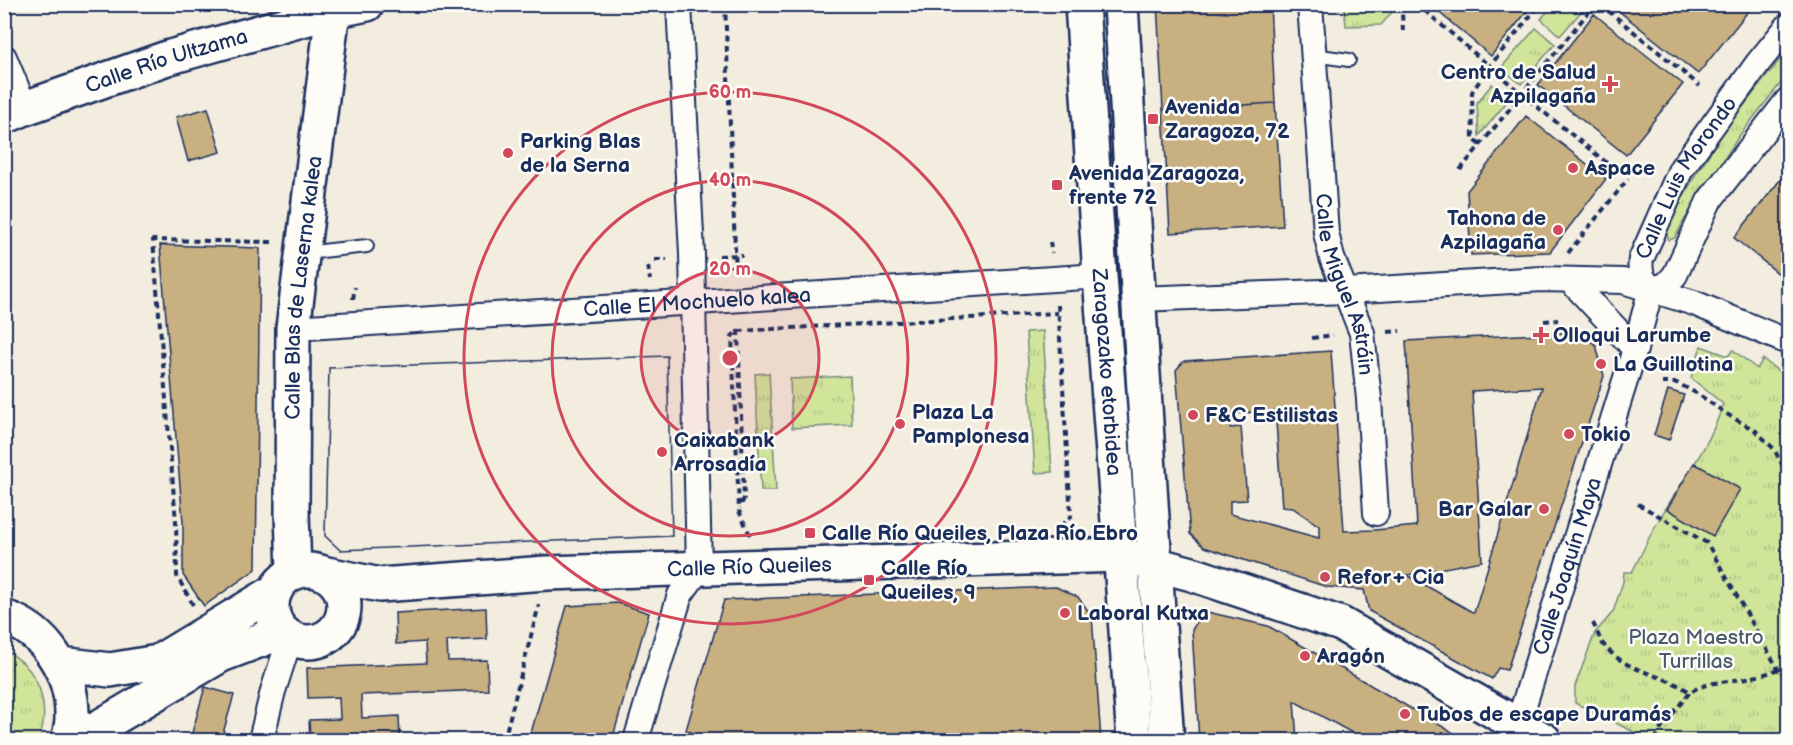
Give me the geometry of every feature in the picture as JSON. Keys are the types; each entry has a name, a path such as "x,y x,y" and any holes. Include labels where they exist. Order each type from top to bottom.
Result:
{"main road":[{"name":"Calle Río Ultzama","path":"15,112 167,58 333,8 367,4"},
{"name":"Zaragozako etorbidea","path":"1082,4 1134,741"},
{"name":"Zaragozako etorbidea","path":"1121,4 1153,563 1167,741"},
{"name":"Calle Blas de Laserna kalea","path":"284,582 292,513 293,328 287,248 333,8"},
{"name":"Calle Río Queiles","path":"327,574 380,585 547,573 1121,555 1288,605 1341,624 1525,736"},
{"path":"61,664 110,670 158,662 305,569 327,574 337,584 344,598 344,613"},
{"path":"284,582 271,602 272,613 276,623 286,635 301,642 312,642 333,632 344,613 380,585"},
{"path":"4,617 16,621 42,639 61,664 70,691 72,719 68,741"},
{"path":"77,741 221,655 286,635"}],"street":[{"path":"636,741 680,595 699,569 693,302 679,4"},
{"name":"Calle Miguel Astráin","path":"1310,4 1326,233 1332,258 1362,333 1376,513"},
{"name":"Calle Luis Morondo","path":"1788,26 1758,63 1681,169 1641,259 1639,270 1643,280 1651,288 1666,285 1675,275 1709,201 1788,100"},
{"path":"4,57 15,112"},
{"path":"1139,299 1346,291 1543,279 1567,268 1651,288 1694,303 1788,342"},
{"path":"1567,268 1635,349"},
{"name":"Calle El Mochuelo kalea","path":"293,328 1100,276"},
{"name":"Calle Joaquín Maya","path":"1525,736 1651,288"},
{"path":"261,741 286,635"}],"lane":[{"path":"1313,55 1349,60"},
{"path":"287,248 367,246"}],"path":[{"path":"725,4 744,498 739,512 752,538"},
{"path":"1403,32 1402,14 1408,4"},
{"path":"1417,4 1489,67 1612,167"},
{"path":"1480,145 1473,138 1472,92 1489,67 1540,4"},
{"path":"1460,170 1594,4"},
{"name":"Calle Luis Morondo","path":"1600,4 1700,86"},
{"path":"1567,268 1628,179"},
{"path":"196,610 177,576 176,522 153,240 287,248"},
{"path":"1050,242 1056,278 1071,517 1064,523 1053,524"},
{"path":"738,331 1058,313"},
{"path":"1544,321 1558,320"},
{"path":"1386,332 1400,331"},
{"path":"1312,338 1337,334"},
{"path":"1662,383 1677,384 1698,394 1756,431 1774,449 1788,476"},
{"path":"1638,504 1707,543 1778,669 1788,682"},
{"path":"504,741 547,573"},
{"path":"1593,623 1601,642 1626,665 1660,676 1690,692"},
{"path":"1655,741 1662,728 1690,692 1700,686 1747,678 1788,664"}],"green space":[{"path":"1344,4 1398,5 1381,25 1346,26"},
{"path":"1554,4 1587,5 1560,36 1541,19"},
{"path":"1536,28 1555,44 1521,84 1501,68"},
{"path":"1788,49 1788,74 1739,136 1675,238 1669,240 1665,230 1696,174 1724,131"},
{"path":"1492,84 1510,98 1479,136 1477,103"},
{"path":"1043,331 1052,472 1035,473 1026,332"},
{"name":"Plaza Maestro Turrillas","path":"1701,346 1728,356 1733,350 1757,369 1763,359 1788,379 1788,728 1779,740 1650,740 1575,703 1575,686 1595,633 1613,612 1624,572 1632,572 1662,514 1709,438 1723,404 1691,378"},
{"path":"769,373 776,491 761,491 755,374"},
{"path":"850,376 852,425 792,428 790,379"},
{"path":"5,649 31,672 40,690 43,720 39,740 5,740"}],"building":[{"path":"1157,4 1270,4 1275,103 1163,110"},
{"path":"1429,4 1533,4 1491,56"},
{"path":"1610,4 1754,4 1698,74"},
{"name":"Centro de Salud Azpilagaña","path":"1594,14 1683,84 1626,155 1538,85"},
{"path":"1275,103 1283,226 1170,233 1163,110"},
{"path":"208,108 221,152 188,161 176,117"},
{"path":"1526,116 1606,179 1550,252 1471,255 1467,191"},
{"path":"1788,170 1788,281 1734,238"},
{"path":"160,245 260,248 256,569 204,606 183,575 183,522"},
{"path":"1577,332 1596,345 1604,376 1507,670 1498,668 1492,679 1369,611 1364,590 1327,587 1204,547 1190,534 1176,370 1184,361 1331,351 1344,531 1417,526 1406,341","holes":["1542,387 1474,613 1407,575 1482,561 1472,391","1284,410 1285,422 1276,422 1282,507 1293,508 1319,526 1319,538 1230,514 1230,501 1247,500 1241,427 1230,428 1229,414"]},
{"path":"667,356 672,536 340,550 325,536 329,368"},
{"path":"667,356 672,536 340,550 325,536 329,368"},
{"path":"1668,390 1684,395 1669,440 1654,435"},
{"path":"1694,463 1740,489 1713,536 1667,509"},
{"path":"1056,587 1078,597 1092,616 1101,740 710,740 686,730 724,600"},
{"path":"618,603 649,613 612,740 529,740 567,606"},
{"path":"486,608 487,639 447,641 448,661 487,660 488,690 361,695 362,718 399,716 400,740 310,740 309,720 340,719 339,697 308,698 307,668 426,663 425,642 396,644 395,613"},
{"path":"1203,611 1268,626 1459,736 1462,740 1365,740 1294,701 1297,740 1199,740 1192,630"},
{"path":"205,687 234,695 221,740 190,740"}],"place":[{"name":"Centro de Salud Azpilagaña","path":"1610,84"},
{"name":"Avenida Zaragoza, 72","path":"1153,119"},
{"name":"Parking Blas de la Serna","path":"508,153"},
{"name":"Aspace","path":"1573,168"},
{"name":"Avenida Zaragoza, frente 72","path":"1057,185"},
{"name":"Tahona de Azpilagaña","path":"1558,230"},
{"name":"Olloqui Larumbe","path":"1541,335"},
{"name":"La Guillotina","path":"1601,364"},
{"name":"F&C Estilistas","path":"1193,415"},
{"name":"Plaza La Pamplonesa","path":"900,424"},
{"name":"Tokio","path":"1569,434"},
{"name":"Caixabank Arrosadía","path":"662,452"},
{"name":"Bar Galar","path":"1544,509"},
{"name":"Calle Río Queiles, Plaza Río Ebro","path":"810,533"},
{"name":"Refor+ Cia","path":"1325,577"},
{"name":"Calle Río Queiles, 9","path":"869,580"},
{"name":"Laboral Kutxa","path":"1065,613"},
{"name":"Aragón","path":"1305,656"},
{"name":"Tubos de escape Duramás","path":"1405,714"}]}
